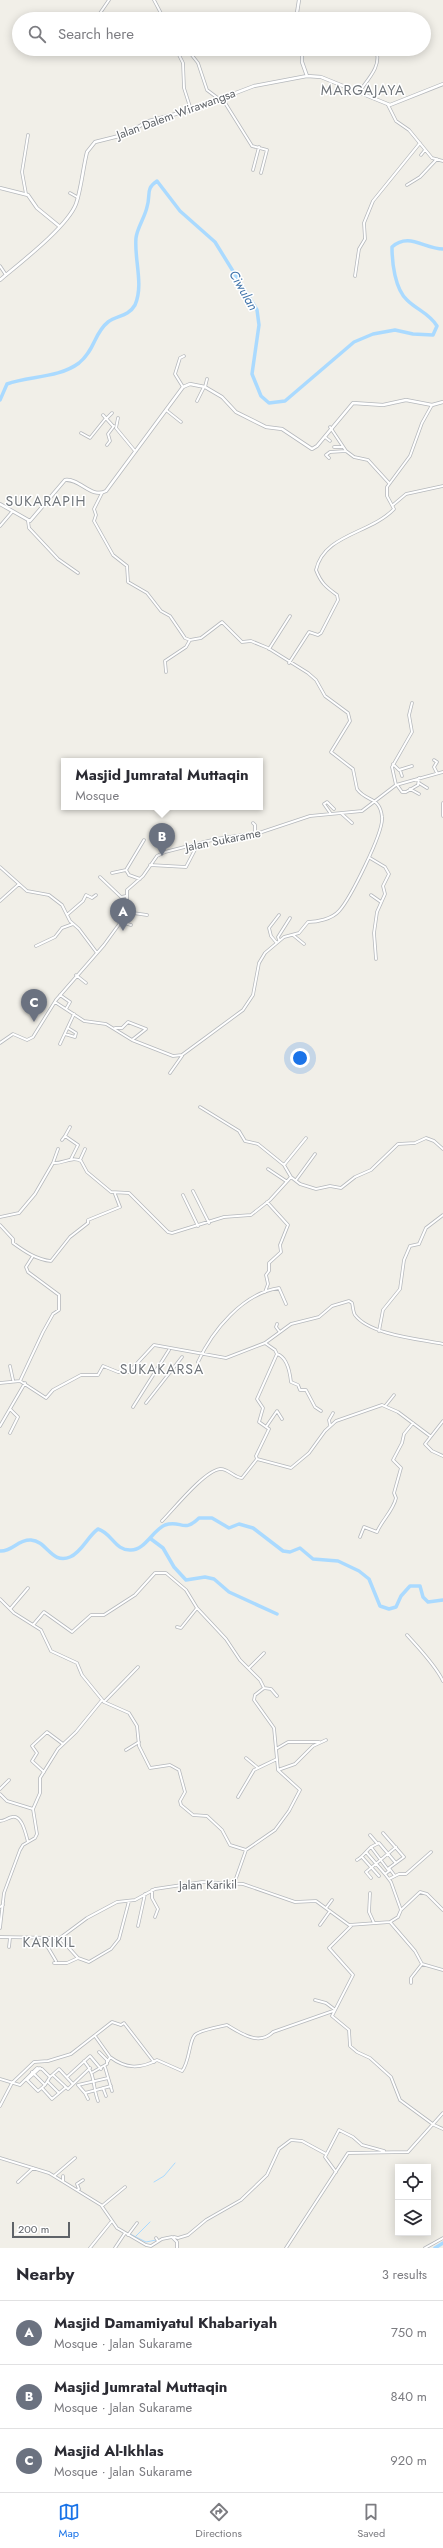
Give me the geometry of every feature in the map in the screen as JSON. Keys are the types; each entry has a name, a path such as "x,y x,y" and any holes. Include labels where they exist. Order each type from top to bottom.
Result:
{"street":[{"path":"101,12 110,0"},
{"path":"154,0 160,12"},
{"path":"297,12 299,0"},
{"path":"180,56 184,63 184,88 191,110"},
{"path":"192,56 198,63 207,90 221,99 252,146 267,150 261,173"},
{"path":"302,56 302,62 307,76"},
{"path":"359,92 378,64 379,56"},
{"name":"Jalan Dalem Wirawangsa","path":"0,280 59,226 74,207 87,152 95,142 123,135 149,121 191,110 259,85 307,76 321,77 388,105"},
{"path":"443,84 401,102 388,105 396,121 409,130 432,158 443,161"},
{"path":"28,135 22,172 26,194 37,208 59,226"},
{"path":"355,276 359,249 365,239 364,223 373,201 420,143"},
{"path":"253,170 259,147"},
{"path":"421,155 425,150"},
{"path":"407,186 420,177 437,159"},
{"path":"0,188 26,194"},
{"path":"70,193 77,197"},
{"path":"0,266 6,275"},
{"path":"183,386 175,374 180,358 184,356"},
{"path":"197,401 207,379"},
{"path":"170,1073 182,1055 243,1010 253,995 262,958 276,942 299,933 308,922 316,922 340,910 370,858 382,819 376,801 359,792 353,769 331,752 350,721 348,713 325,696 314,677 268,648 251,641 242,642 222,622 203,636 190,640 183,637 170,616 161,611 147,593 128,582 127,566 113,555 94,521 96,515 94,509 102,493 114,482 183,386 190,384 204,387 222,397 236,412 266,427 282,429 311,448 316,447 330,428 355,402 383,405 409,400 432,405 443,402"},
{"path":"394,506 387,496 389,483 398,476 410,456 420,429 432,405"},
{"path":"166,410 181,422"},
{"path":"81,433 90,438 105,417 112,413"},
{"path":"105,417 135,451"},
{"path":"107,445 110,441 108,434 115,427 118,418"},
{"path":"330,428 346,451 354,457 368,460 389,483"},
{"path":"324,436 330,441"},
{"path":"334,447 342,447"},
{"path":"329,458 326,455 329,452 346,451"},
{"path":"28,521 32,520 65,480 74,480 93,492 102,493"},
{"path":"290,663 309,632 318,635 321,633 338,600 337,595 322,585 318,577 316,570 322,558 338,540 366,529 406,494 443,486"},
{"path":"0,504 28,521"},
{"path":"0,526 12,512"},
{"path":"28,521 29,528 58,559 78,573"},
{"path":"268,648 290,616"},
{"path":"166,672 166,662 186,647 190,640"},
{"path":"412,703 409,714 412,732 393,764 397,785 404,793 419,783"},
{"path":"434,760 437,762 434,767 437,774"},
{"path":"393,764 400,770 402,776"},
{"path":"400,770 412,766"},
{"name":"Jalan Sukarame","path":"126,896 128,888 140,879 157,856 165,852 201,843 255,834 310,816 362,811 397,785 443,772"},
{"path":"419,778 419,783"},
{"path":"419,783 427,788"},
{"path":"410,789 419,794"},
{"path":"331,814 324,804 327,802 334,809"},
{"path":"443,803 443,816"},
{"path":"342,814 352,823"},
{"path":"253,823 255,825 255,834"},
{"path":"112,873 126,870 144,840"},
{"path":"150,865 186,867 193,852 201,843"},
{"path":"370,858 385,867 389,874 384,884 386,891 380,901 376,917 374,933 376,959"},
{"path":"0,867 27,891 49,895 62,905 73,924 97,953"},
{"path":"126,870 129,875 140,879"},
{"path":"0,1043 13,1034 27,1040 33,1037 54,1002 76,975 97,953 121,922 126,912 126,896 121,896 100,877"},
{"path":"0,901 19,884"},
{"path":"68,914 83,901 86,895 92,898 96,895"},
{"path":"371,896 380,901"},
{"path":"126,912 147,915"},
{"path":"276,942 271,936 269,928 279,915"},
{"path":"279,940 278,937 290,918"},
{"path":"121,922 131,925"},
{"path":"36,946 55,937 62,928 73,924"},
{"path":"293,935 304,944"},
{"path":"76,975 86,983"},
{"path":"60,995 70,1002 66,1009"},
{"path":"54,1002 89,1023 103,1023 114,1028 132,1040 173,1056 182,1055"},
{"path":"60,1044 74,1014"},
{"path":"114,1028 122,1028 128,1022 146,1029 132,1040"},
{"path":"65,1034 75,1037 76,1033 68,1028"},
{"path":"200,1107 238,1130 245,1140 258,1144 284,1165 291,1177 300,1184 316,1190 330,1186 341,1188 355,1177 372,1170 398,1144 415,1143 426,1138 434,1141 443,1149"},
{"path":"62,1140 70,1127"},
{"path":"65,1136 78,1145 71,1159"},
{"path":"284,1165 306,1138"},
{"path":"0,1217 19,1213 35,1194 53,1163 58,1149"},
{"path":"80,1160 85,1149"},
{"path":"296,1180 315,1154"},
{"path":"0,1225 13,1239 13,1244 34,1256 52,1261 70,1237 88,1223 88,1220 120,1207 115,1194 91,1176 80,1160 71,1159 62,1163 53,1163"},
{"path":"268,1169 286,1181"},
{"path":"115,1194 129,1193 168,1232 175,1233 230,1216 251,1215 267,1202 291,1177"},
{"path":"193,1192 209,1223"},
{"path":"183,1195 198,1226"},
{"path":"265,1292 268,1284 266,1275 269,1271 269,1263 281,1252 280,1245 288,1225 267,1202"},
{"path":"379,1331 383,1310 400,1289 404,1260 410,1246 419,1244 426,1228 443,1215"},
{"path":"20,1381 43,1332 54,1314 59,1310 59,1295 28,1273 26,1266 34,1256"},
{"path":"198,1362 202,1352 214,1333 227,1318 245,1303 265,1292 279,1288 286,1304"},
{"path":"0,1383 13,1380 20,1381 46,1398 53,1390 81,1375 98,1375 103,1366 118,1372 129,1372 152,1346 168,1347 169,1350 184,1353 202,1352 220,1358 226,1358 265,1343 280,1331 300,1320 323,1315 337,1304 351,1301 356,1316 379,1331 443,1344"},
{"path":"277,1324 276,1327 280,1331"},
{"path":"265,1343 281,1356 291,1372 291,1382 298,1385 300,1390 306,1390 315,1407 321,1411"},
{"path":"132,1407 169,1350"},
{"path":"162,1521 187,1492 217,1470 224,1469 239,1478 242,1478 257,1459 256,1456 269,1431 259,1422 263,1408 257,1399 277,1354"},
{"path":"146,1403 182,1357"},
{"path":"10,1366 13,1380"},
{"path":"0,1426 25,1383"},
{"path":"386,1405 394,1396"},
{"path":"257,1459 291,1468 309,1453 330,1425 341,1419 350,1418 382,1405 386,1405 430,1436"},
{"path":"10,1409 18,1417 10,1433"},
{"path":"266,1427 277,1411 282,1419"},
{"path":"330,1425 329,1420 332,1413"},
{"path":"443,1421 430,1436 425,1445 432,1451 443,1456"},
{"path":"360,1537 364,1527 377,1533 385,1515 394,1506 396,1498 394,1493 401,1468 393,1460 402,1443 404,1434 413,1423"},
{"path":"33,1625 44,1612 72,1632 92,1615 104,1615 135,1595 156,1572 169,1574 187,1591 197,1608 226,1640 240,1660 260,1680 264,1688"},
{"path":"11,1608 28,1588"},
{"path":"0,1599 42,1632 51,1651 77,1663 82,1675 103,1701 129,1713 138,1726 138,1742 145,1760 151,1768 170,1765 180,1771 185,1792 180,1801 181,1805 193,1815 207,1816 222,1830 230,1845 246,1850"},
{"path":"177,1627 181,1628 197,1608"},
{"path":"407,1635 428,1662 437,1669 443,1681"},
{"path":"249,1668 264,1653"},
{"path":"0,1928 4,1893 20,1850 28,1842 35,1838 37,1834 33,1809 40,1792 40,1778 63,1744 76,1732 103,1701 138,1667"},
{"path":"234,1884 246,1850 275,1830 289,1811 300,1790 278,1770 273,1724 254,1700 255,1695 264,1688 270,1689 277,1696"},
{"path":"44,1772 32,1761 37,1753 32,1746 47,1732 63,1744"},
{"path":"278,1770 297,1763 326,1740"},
{"path":"126,1750 138,1742"},
{"path":"276,1749 288,1742 322,1742"},
{"path":"246,1758 258,1768"},
{"path":"238,1797 258,1768 264,1767 277,1759"},
{"path":"0,1789 9,1780"},
{"path":"0,1794 8,1801 33,1809"},
{"path":"0,1821 14,1816 19,1818 22,1822 28,1842"},
{"path":"383,1832 404,1857 395,1862 385,1874"},
{"path":"370,1835 395,1862"},
{"path":"357,1860 377,1843"},
{"path":"371,1847 382,1858 395,1876"},
{"path":"371,1878 366,1872 371,1866 396,1847"},
{"path":"366,1852 389,1879 401,1910"},
{"path":"389,1879 406,1874 431,1852"},
{"path":"362,1857 379,1876"},
{"name":"Jalan Karikil","path":"60,1938 87,1918 118,1902 129,1901 152,1890 202,1882 234,1884 258,1889 295,1902 316,1901 328,1907 342,1923 351,1926"},
{"path":"152,1890 152,1898 158,1909 155,1917"},
{"path":"443,1910 428,1894 420,1892 401,1910 398,1917 390,1922 351,1926 329,1948 353,1975 332,2016 349,2030 349,2042 353,2049 370,2058 391,2077 400,2100 433,2125 443,2129"},
{"path":"370,1893 369,1912 374,1923"},
{"path":"138,1926 145,1894"},
{"path":"328,1907 332,1900"},
{"path":"0,1937 43,1939 60,1938 78,1958 88,1962 112,1948 119,1939 125,1926 125,1911 129,1901"},
{"path":"320,1924 330,1911"},
{"path":"390,1922 415,1951 422,1964 443,1970"},
{"path":"9,1947 10,1938"},
{"path":"43,1939 55,1962 67,1962 78,1958"},
{"path":"411,1983 411,1978 422,1964"},
{"path":"315,2000 326,2003 334,2010"},
{"path":"95,2036 110,2057 120,2064 132,2068 147,2066 158,2060 182,2071 188,2062 193,2038 196,2034 227,2025 252,2038 265,2038 273,2032 334,2010"},
{"path":"0,2106 12,2083 34,2062 48,2061 71,2054 92,2035 95,2036 112,2022 121,2025 124,2023 154,2062"},
{"path":"98,2052 108,2062"},
{"path":"67,2077 84,2061 92,2057 101,2069"},
{"path":"93,2072 105,2067 110,2057"},
{"path":"84,2061 93,2072 94,2090 98,2101"},
{"path":"105,2067 112,2091"},
{"path":"0,2079 21,2085 40,2068 65,2088"},
{"path":"42,2088 52,2099 65,2088 68,2089 90,2068"},
{"path":"27,2080 38,2090 42,2088 51,2076 59,2069 86,2093 88,2099"},
{"path":"33,2073 45,2085"},
{"path":"78,2085 108,2078"},
{"path":"48,2082 59,2093"},
{"path":"86,2093 111,2086"},
{"path":"103,2088 106,2096"},
{"path":"286,2248 349,2152 409,2152 443,2113"},
{"path":"336,2172 326,2158 326,2154 339,2130 354,2137 362,2145 387,2152"},
{"path":"0,2158 44,2170 63,2181 102,2206 111,2222 125,2234 149,2247 158,2241 172,2237 178,2238 186,2236 206,2220 241,2200 267,2174 279,2149 291,2140 302,2141 326,2154"},
{"path":"54,2176 75,2158"},
{"path":"18,2182 33,2168"},
{"path":"63,2176 63,2181"},
{"path":"77,2190 79,2189 77,2184 83,2180"},
{"path":"102,2206 125,2187"},
{"path":"90,2248 111,2222"},
{"path":"128,2235 137,2223"},
{"path":"114,2248 125,2234"},
{"path":"172,2237 177,2242 177,2248"},
{"path":"425,2248 443,2238"}],"waterway":[{"name":"Ciwulan","path":"0,400 7,384 53,374 71,368 79,363 88,353 103,326 111,320 126,314 135,305 139,289 136,238 146,211 151,187 157,181 180,211 215,242 257,310 259,325 252,374 261,396 269,403 285,401 354,342 373,334 395,330 413,334 433,335 437,326 427,315 407,300 397,283 392,247 404,241 411,241 429,247 443,249"},
{"path":"0,1551 8,1550 22,1541 31,1540 37,1541 54,1555 64,1559 78,1552 98,1529 107,1534 121,1548 131,1550 141,1547 165,1525 175,1524 185,1526 194,1523 199,1518 212,1518 229,1528 239,1524 253,1528 283,1551 290,1552 300,1548 313,1559 338,1561 359,1571 369,1579 380,1606 389,1609 396,1607 401,1596 410,1586 420,1586 423,1597 428,1602 443,1600"},
{"path":"151,1539 163,1548 174,1567 186,1580 205,1577 214,1579 229,1592 277,1614"},
{"path":"154,2182 164,2176 175,2163"},
{"path":"135,2237 150,2222"},
{"path":"130,2234 146,2242 156,2240"},
{"path":"435,2248 443,2243"}],"place":[{"name":"Masjid Jumratal Muttaqin","path":"162,856"},
{"name":"Masjid Damamiyatul Khabariyah","path":"123,931"},
{"name":"Masjid Al-Ikhlas","path":"34,1022"}],"district":[{"name":"MARGAJAYA","path":"363,90"},
{"name":"SUKARAPIH","path":"46,501"},
{"name":"SUKAKARSA","path":"162,1369"},
{"name":"KARIKIL","path":"49,1942"}]}
